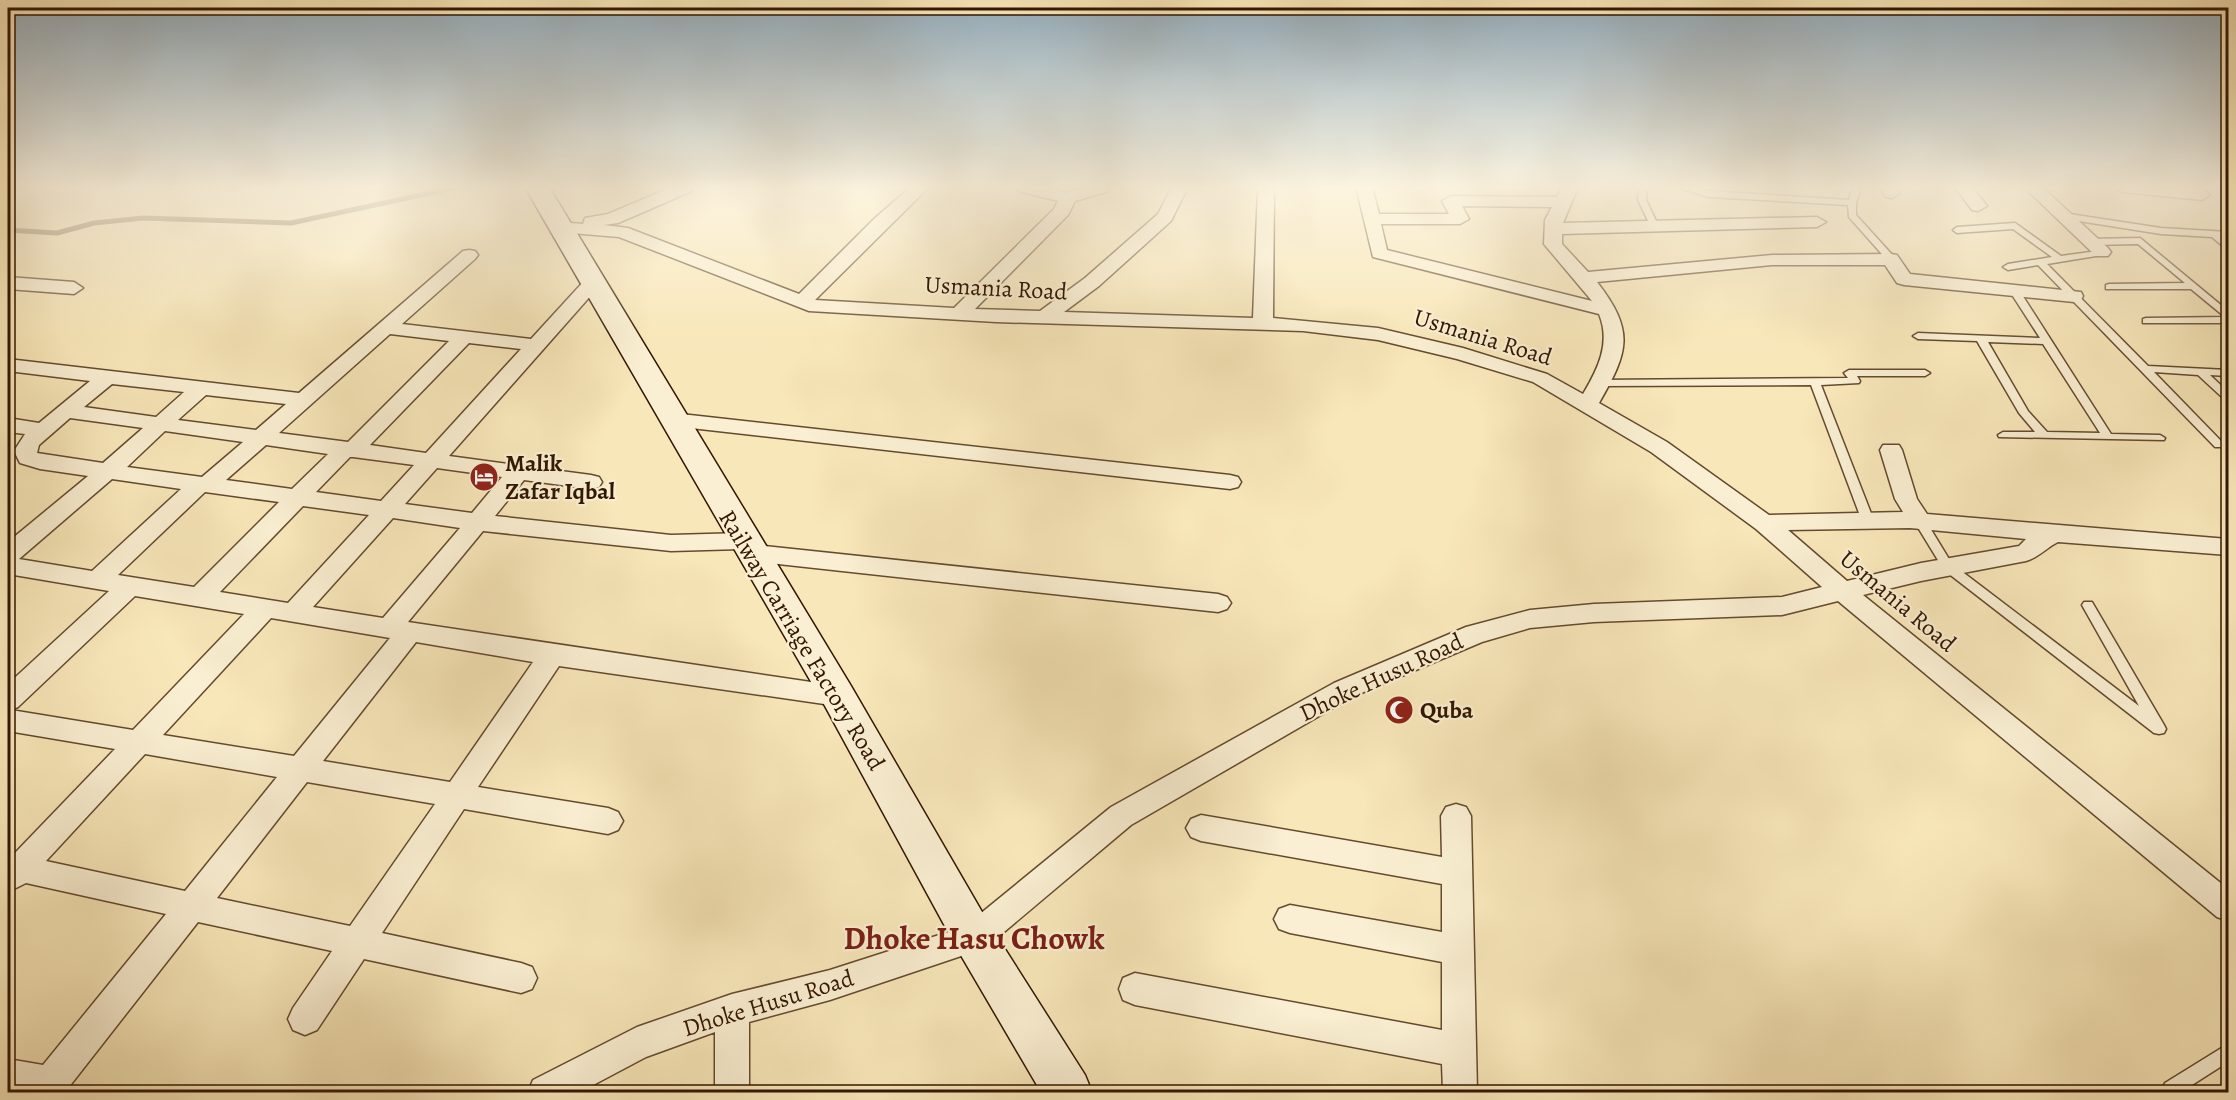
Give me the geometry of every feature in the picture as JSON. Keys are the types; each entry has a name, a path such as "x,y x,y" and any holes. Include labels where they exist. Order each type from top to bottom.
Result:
{"main road":[{"name":"Railway Carriage Factory Road","path":"565,238 838,696 974,938 1068,1092"}],"street":[{"name":"Usmania Road","path":"638,238 801,303 958,314 1303,325 1378,334 1463,354 1540,378 1659,447 1764,523 1842,591 2229,907"},
{"path":"801,303 865,238"},
{"path":"958,314 1034,238"},
{"path":"1045,317 1092,282 1141,238"},
{"path":"1263,324 1265,238"},
{"path":"1376,238 1379,253 1609,311"},
{"path":"1553,238 1553,244 1562,257 1583,278 1609,311 1615,331 1611,365 1587,405"},
{"path":"2087,238 2096,247"},
{"path":"98,580 469,255"},
{"path":"1583,278 1772,260 1891,259 1904,279 2073,296"},
{"path":"8,284 74,288"},
{"path":"294,612 592,284"},
{"path":"386,328 535,345"},
{"path":"200,597 295,497 349,449 464,337"},
{"path":"8,365 302,400"},
{"path":"107,377 30,441 25,451 28,458 204,485 477,522 671,543 747,547 1218,603"},
{"path":"8,555 108,471 201,388"},
{"path":"64,411 591,482"},
{"path":"672,420 1230,482"},
{"path":"8,426 42,430"},
{"path":"1891,450 1906,499 1920,521"},
{"path":"8,1076 50,1084 300,769 477,522 519,472"},
{"path":"1764,523 1920,521 2229,548"},
{"name":"Dhoke Husu Road","path":"545,1092 637,1044 732,1010 830,985 974,938 1121,816 1343,690 1475,634 1530,619 1594,613 1782,606 1948,567 2026,553 2038,542 2055,534"},
{"path":"8,566 552,654 838,696"},
{"path":"8,700 130,586"},
{"path":"12,872 265,608"},
{"path":"305,1019 552,654"},
{"path":"8,720 608,821"},
{"path":"1456,816 1460,1092"},
{"path":"1201,828 1457,873"},
{"path":"12,872 191,906 521,978"},
{"path":"1290,919 1458,950"},
{"path":"1134,989 1459,1050"},
{"path":"732,1010 732,1092"}],"lane":[{"path":"1873,238 1891,259"},
{"path":"2032,238 2060,259"},
{"path":"2008,267 2060,259 2096,247 2140,241 2229,318"},
{"path":"2040,262 2218,445"},
{"path":"2109,288 2193,286"},
{"path":"2014,290 2108,437"},
{"path":"2146,321 2229,318"},
{"path":"1918,336 2046,341"},
{"path":"1981,339 2025,412 2044,436"},
{"path":"2145,369 2229,373"},
{"path":"1600,383 1855,381 1849,373 1925,373"},
{"path":"2202,373 2229,397"},
{"path":"1815,382 1868,521"},
{"path":"2003,435 2160,438"},
{"path":"1920,521 1948,567 2159,729 2088,605"},
{"path":"2171,1089 2229,1052"}],"place":[{"name":"Malik Zafar Iqbal","path":"484,477"},
{"name":"Quba","path":"1399,710"}],"district":[{"name":"Dhoke Hasu Chowk","path":"974,938"}]}
